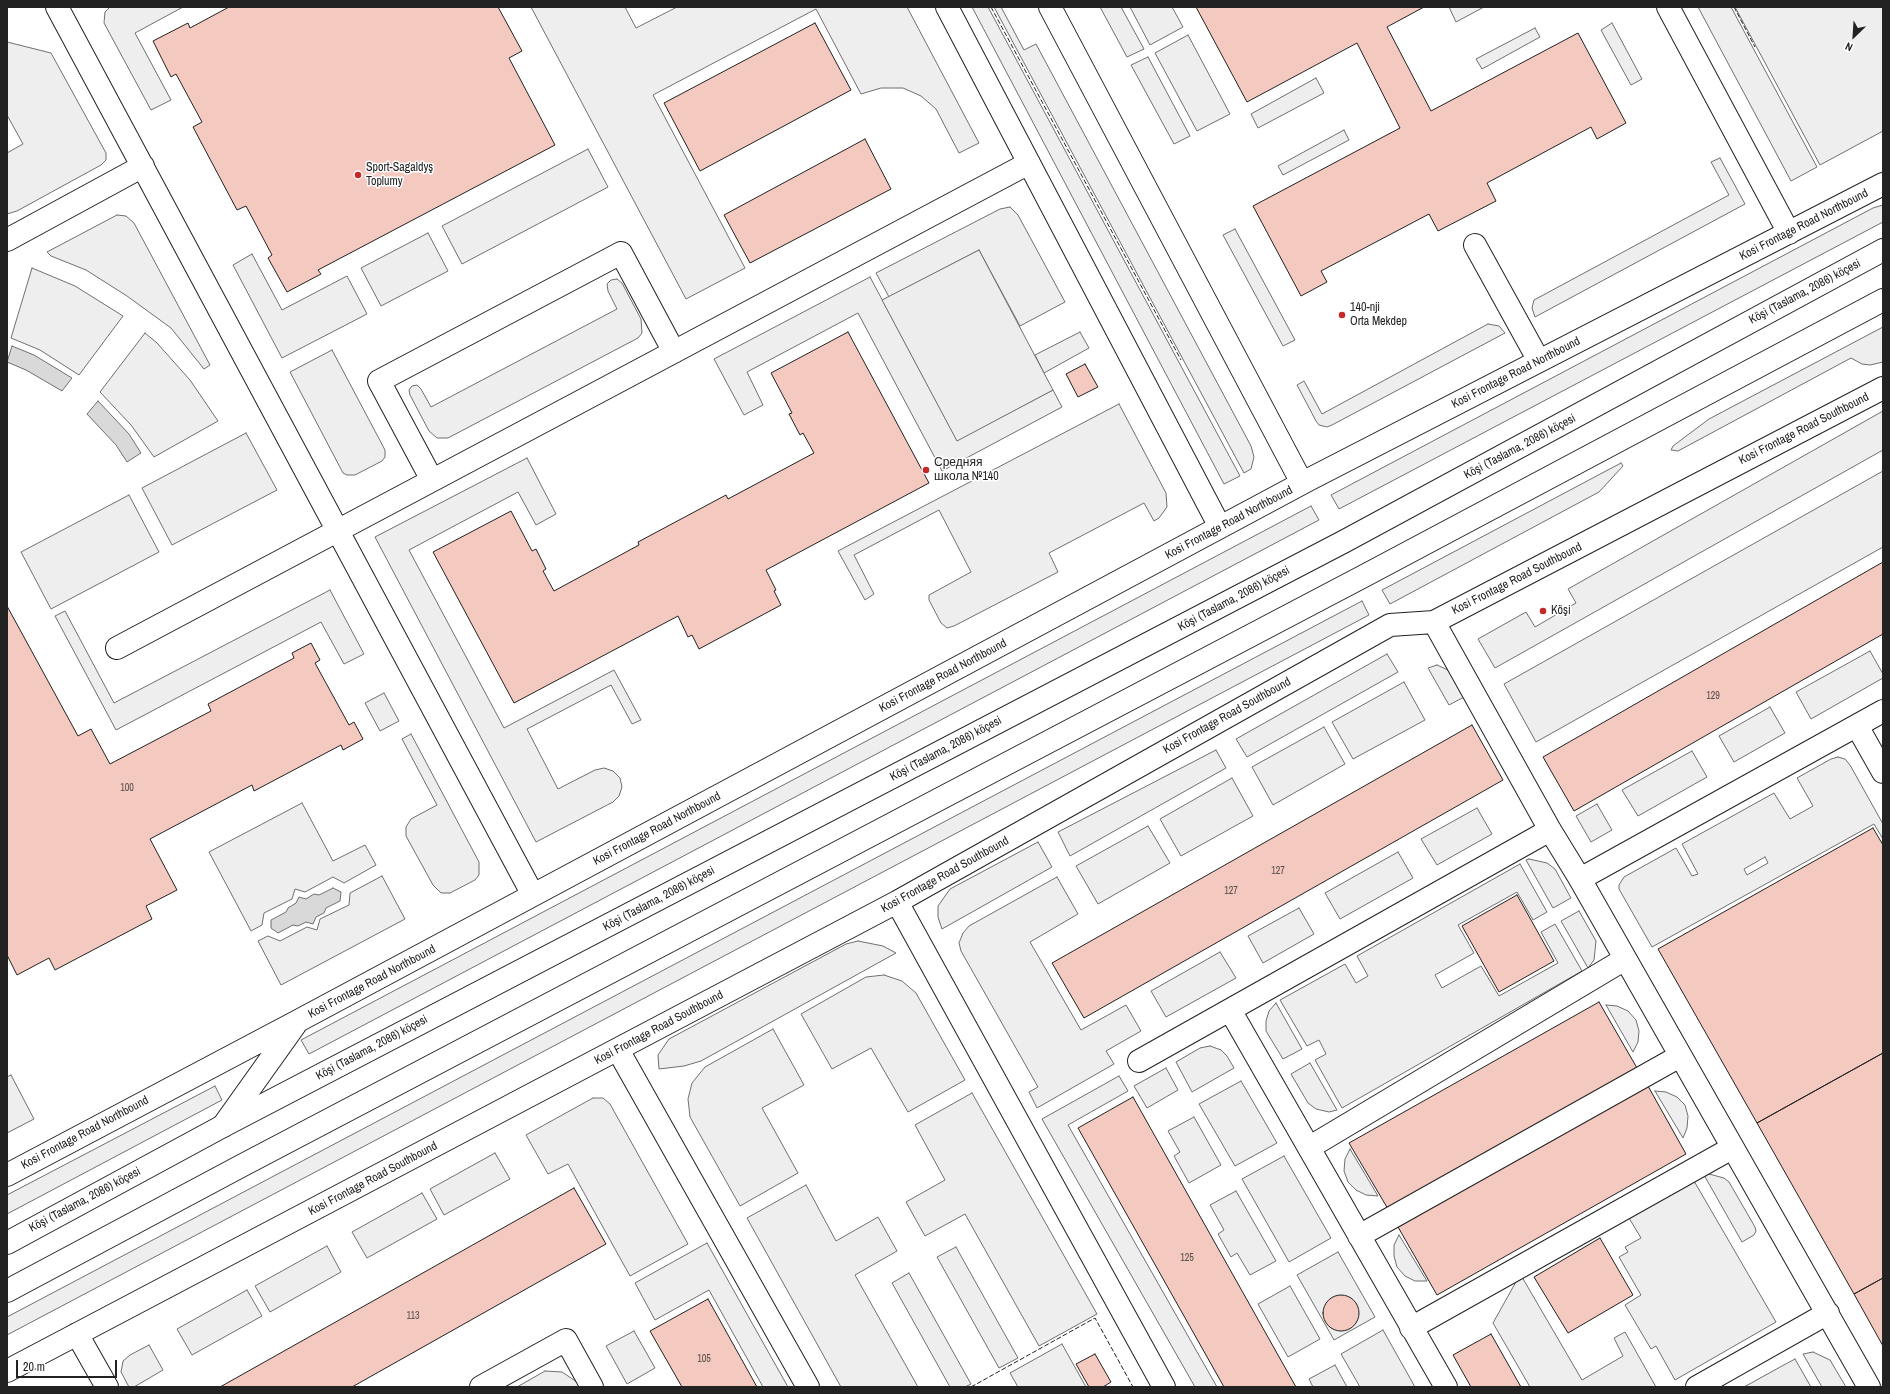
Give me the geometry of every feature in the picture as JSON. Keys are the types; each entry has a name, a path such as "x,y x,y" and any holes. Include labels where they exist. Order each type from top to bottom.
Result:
{"street":[{"path":"57,7 533,895"},
{"path":"947,7 1220,527"},
{"path":"1050,7 1302,484"},
{"path":"1668,7 1789,233"},
{"path":"117,648 1029,163"},
{"path":"7,240 143,166"},
{"name":"Kosi Frontage Road Northbound","path":"7,1175 298,1021 1220,527 1883,184"},
{"path":"1475,245 1539,361"},
{"name":"Köşi (Taslama, 2086) köçesi","path":"7,1242 223,1126 1345,541 1883,250"},
{"path":"432,480 379,381 386,377 621,253 674,352"},
{"path":"7,1291 264,1154 1357,580 1883,300"},
{"name":"Kosi Frontage Road Southbound","path":"7,1371 897,902 1390,624 1434,622 1883,388"},
{"path":"1434,622 1550,830 1580,879 1869,1387"},
{"path":"1580,879 1883,711"},
{"path":"1857,726 1883,772"},
{"path":"1138,1061 1550,830"},
{"path":"897,902 1164,1387"},
{"path":"1310,1147 1625,959"},
{"path":"1230,1010 1310,1147 1411,1328 1446,1387"},
{"path":"223,1126 298,1021"},
{"path":"618,1050 808,1387"},
{"path":"1359,1236 1680,1056"},
{"path":"1411,1328 1732,1148"},
{"path":"1697,1387 1828,1313"},
{"path":"77,1334 107,1387"},
{"path":"481,1387 566,1340 592,1387"}],"shaded area":[{"path":"110,7 183,7 135,33 171,100 151,110 104,23 105,12"},
{"path":"531,7 625,7 636,28 677,7 907,7 979,143 959,153 936,109 921,96 903,88 881,88 861,94 816,9 653,95 745,268 686,299"},
{"path":"972,7 988,7 1240,476 1224,484"},
{"path":"994,7 1001,7 1024,50 1036,44 1251,446 1254,457 1251,469 1244,473"},
{"path":"1100,7 1121,7 1144,49 1127,57"},
{"path":"1130,7 1172,7 1183,27 1150,45"},
{"path":"1449,7 1484,7 1456,22"},
{"path":"1698,7 1731,7 1817,167 1791,181"},
{"path":"1735,7 1883,7 1883,131 1820,165"},
{"path":"1612,23 1642,79 1631,85 1601,30"},
{"path":"1535,28 1540,37 1482,69 1476,59"},
{"path":"1188,35 1230,114 1197,131 1155,53"},
{"path":"7,42 51,53 106,153 106,160 101,165 17,211 7,214 7,153 23,144 7,115"},
{"path":"1148,57 1190,136 1174,144 1131,65"},
{"path":"1316,78 1324,93 1258,128 1251,114"},
{"path":"1344,130 1349,140 1283,175 1278,166"},
{"path":"588,149 608,187 462,264 442,226"},
{"path":"1720,158 1745,204 1535,317 1532,308 1534,300 1729,195 1711,162"},
{"path":"1883,205 1883,222 1339,509 1331,495 1873,208"},
{"path":"1010,207 1018,215 1065,302 1020,326 979,250 889,297 876,273 1000,209"},
{"path":"117,215 126,216 134,223 210,365 204,369 171,328 127,296 86,270 51,256 47,252"},
{"path":"1235,229 1295,340 1283,346 1223,235"},
{"path":"428,233 448,271 381,306 361,268"},
{"path":"979,250 1053,390 957,441 882,300"},
{"path":"252,254 282,310 347,276 367,314 282,358 233,265"},
{"path":"32,268 75,286 123,316 79,375 40,350 11,338"},
{"path":"870,277 957,440 1053,390 1062,407 942,471 858,313 747,372 763,405 744,415 714,359"},
{"path":"617,279 622,283 641,319 642,333 638,338 448,438 437,438 429,431 410,395 409,390 412,386 417,385 421,389 431,407 617,309 608,291 607,284 611,280"},
{"path":"1488,324 1499,326 1505,333 1327,427 1319,425 1316,421 1297,385 1304,381 1322,414"},
{"path":"1883,327 1883,362 1870,365 1862,364 1851,358 1678,451 1671,450 1673,446 1709,419"},
{"path":"1080,332 1089,348 1044,373 1035,355"},
{"path":"145,333 157,343 190,380 218,421 154,457 131,425 100,392"},
{"path":"12,346 34,355 72,378 62,391 26,370 7,362"},
{"path":"332,350 385,450 385,457 382,461 355,475 347,475 343,473 290,372"},
{"path":"98,401 129,434 141,453 127,462 116,445 87,414"},
{"path":"1119,404 1166,493 1167,507 1159,518 1154,521 1144,503 1049,553 1058,572 954,626 947,628 941,623 929,600 929,595 971,572 939,510 854,555 874,594 865,600 838,551"},
{"path":"1883,411 1883,450 1495,668 1478,639 1526,612 1535,627 1576,603 1568,589"},
{"path":"246,433 277,490 172,545 142,488"},
{"path":"527,458 556,514 536,525 518,492 409,550 504,728 614,670 641,720 632,724 611,685 527,729 558,789 595,770 604,768 613,771 620,778 622,787 619,796 613,802 536,842 375,537"},
{"path":"1621,463 1623,466 1599,492 1390,604 1382,590"},
{"path":"1883,471 1883,547 1536,742 1504,684"},
{"path":"129,495 159,552 51,609 21,552"},
{"path":"1311,506 1319,520 309,1054 301,1040"},
{"path":"330,590 364,654 344,664 321,622 116,730 55,616 65,611 114,703"},
{"path":"1362,601 1369,615 7,1335 7,1317"},
{"path":"1870,651 1883,674 1883,678 1811,719 1796,692"},
{"path":"1387,654 1398,672 1247,757 1236,739"},
{"path":"1437,665 1448,670 1464,697 1449,705 1428,668"},
{"path":"1404,682 1425,720 1353,759 1332,722"},
{"path":"384,693 399,721 380,731 365,703"},
{"path":"1770,707 1785,733 1734,762 1719,736"},
{"path":"1324,727 1345,764 1273,805 1252,767"},
{"path":"411,734 479,862 479,875 475,880 450,893 441,893 433,885 406,836 406,827 411,819 437,805 402,739"},
{"path":"1216,750 1226,768 1070,856 1058,832"},
{"path":"1692,751 1707,777 1638,816 1622,790"},
{"path":"1838,757 1845,759 1850,765 1883,824 1883,839 1874,824 1652,947 1619,889 1619,885 1624,877 1676,848 1692,876 1698,874 1682,844 1774,793 1790,819 1813,806 1797,778 1831,759","holes":["1765,857 1768,863 1747,875 1744,869"]},
{"path":"1232,778 1253,816 1181,856 1160,819"},
{"path":"302,803 333,861 365,845 376,865 344,883 333,877 305,892 295,889 292,899 264,913 262,925 251,931 209,852"},
{"path":"1597,804 1612,830 1591,842 1576,816"},
{"path":"1477,808 1492,834 1437,865 1421,839"},
{"path":"1148,826 1170,863 1098,904 1076,866"},
{"path":"1038,842 1052,867 942,929 938,917 938,906 950,889"},
{"path":"1398,852 1413,878 1340,919 1325,893"},
{"path":"1529,859 1547,863 1555,869 1571,898 1553,908 1526,860"},
{"path":"1520,864 1547,912 1533,920 1517,892 1458,925 1474,953 1435,975 1442,988 1481,966 1499,996 1558,963 1541,932 1555,924 1582,971 1342,1108 1315,1060 1326,1054 1319,1040 1307,1046 1280,1000 1345,964 1356,983 1368,976 1357,956"},
{"path":"382,876 405,919 281,985 258,941 268,936 280,941 307,927 317,930 320,919 349,905 350,893"},
{"path":"1057,877 1078,914 1030,942 1081,1030 1126,1005 1141,1031 1106,1051 1114,1064 1037,1108 1029,1092 1038,1087 961,951 959,943 963,933 969,926"},
{"path":"333,888 341,892 340,901 326,908 324,913 316,917 313,924 306,922 298,926 293,925 278,933 271,928 271,920 286,912 288,908 296,903 299,897 306,899 314,894 319,895"},
{"path":"1299,908 1314,934 1263,963 1248,936"},
{"path":"1579,911 1596,941 1594,960 1588,968 1561,921"},
{"path":"858,941 883,946 896,953 701,1061 684,1066 659,1069 658,1055 669,1039 846,944"},
{"path":"1220,952 1236,978 1166,1017 1151,991"},
{"path":"884,975 902,981 916,993 965,1080 908,1112 871,1048 832,1069 801,1014 866,977"},
{"path":"1276,1003 1302,1049 1283,1059 1266,1031 1266,1021 1269,1011"},
{"path":"1606,1005 1617,1006 1628,1011 1636,1020 1639,1031 1638,1042 1633,1052"},
{"path":"773,1029 804,1085 762,1108 798,1173 740,1206 690,1117 688,1099 692,1083 705,1067"},
{"path":"1210,1046 1221,1050 1227,1056 1234,1068 1192,1092 1176,1062 1200,1048"},
{"path":"1310,1063 1337,1110 1329,1112 1316,1109 1308,1103 1291,1074"},
{"path":"1166,1068 1178,1090 1147,1108 1134,1086"},
{"path":"11,1075 34,1119 7,1133 7,1077"},
{"path":"1119,1076 1128,1091 1068,1125 1217,1387 1195,1387 1042,1119"},
{"path":"1241,1081 1277,1143 1235,1166 1199,1104"},
{"path":"215,1086 222,1100 7,1214 7,1195"},
{"path":"1655,1091 1666,1092 1677,1097 1685,1105 1688,1116 1687,1128 1683,1138"},
{"path":"972,1093 1097,1314 1039,1346 965,1214 925,1236 906,1202 945,1180 915,1125"},
{"path":"593,1098 603,1098 610,1104 688,1244 630,1276 568,1164 548,1174 526,1135"},
{"path":"1194,1117 1221,1165 1189,1183 1174,1156 1180,1152 1168,1131"},
{"path":"1350,1149 1378,1196 1366,1195 1356,1190 1348,1182 1344,1171 1345,1159"},
{"path":"495,1153 510,1179 444,1215 430,1189"},
{"path":"1284,1156 1331,1238 1289,1262 1242,1179"},
{"path":"1709,1174 1724,1178 1729,1182 1755,1227 1756,1231 1754,1235 1742,1242 1704,1175"},
{"path":"1694,1181 1776,1322 1675,1380 1656,1346 1651,1349 1625,1305 1641,1295 1619,1257 1628,1252 1625,1247 1641,1238 1629,1218"},
{"path":"806,1185 836,1241 878,1217 897,1251 855,1275 918,1387 841,1387 747,1218"},
{"path":"1236,1191 1276,1261 1250,1275 1237,1253 1231,1257 1218,1234 1224,1230 1210,1205"},
{"path":"422,1193 437,1219 367,1258 352,1232"},
{"path":"1399,1235 1427,1281 1415,1281 1405,1276 1397,1267 1394,1256 1394,1245"},
{"path":"707,1243 788,1387 763,1387 709,1290 655,1320 635,1283"},
{"path":"327,1246 341,1272 270,1312 255,1286"},
{"path":"956,1247 1018,1358 999,1368 937,1257"},
{"path":"1338,1252 1375,1317 1334,1340 1297,1275"},
{"path":"909,1273 971,1384 965,1387 950,1387 892,1283"},
{"path":"1522,1277 1582,1380 1623,1356 1614,1338 1625,1332 1656,1387 1530,1387 1493,1323 1517,1280"},
{"path":"1290,1286 1320,1339 1288,1357 1258,1304"},
{"path":"247,1290 262,1316 192,1355 177,1329"},
{"path":"1383,1330 1415,1387 1360,1387 1341,1354"},
{"path":"634,1331 655,1368 627,1384 606,1346"},
{"path":"1062,1344 1086,1387 1018,1387 1010,1373"},
{"path":"149,1345 163,1370 134,1387 129,1387 121,1372 123,1361 130,1355"},
{"path":"1813,1352 1830,1360 1846,1387 1822,1387 1803,1354"},
{"path":"1795,1359 1811,1387 1744,1387 1782,1366"},
{"path":"1335,1365 1347,1387 1313,1387 1309,1379"},
{"path":"545,1371 562,1372 577,1382 580,1387 517,1387"}],"building":[{"name":"Sport-Sagaldyş Toplumy","path":"229,7 498,7 522,51 509,58 555,145 318,270 321,274 287,292 268,258 272,255 246,206 237,210 193,127 202,122 176,74 171,77 153,41 188,23 190,28"},
{"path":"1196,7 1424,7 1387,27 1431,111 1578,33 1626,123 1597,139 1591,127 1487,183 1496,201 1438,231 1429,214 1321,271 1327,282 1301,296 1253,206 1400,128 1357,43 1247,102"},
{"path":"815,23 851,90 700,171 664,103"},
{"path":"865,139 891,189 750,263 724,215"},
{"path":"848,332 929,483 766,570 776,590 774,591 781,605 699,649 692,635 688,637 678,616 514,703 433,552 511,511 532,551 536,549 546,569 543,571 554,591 639,545 638,542 726,495 728,499 814,453 803,433 800,435 789,414 792,413 771,373"},
{"path":"1085,364 1098,387 1078,397 1066,374"},
{"path":"1883,562 1883,634 1574,811 1543,757"},
{"path":"7,606 78,736 91,729 110,764 211,711 208,704 294,658 292,653 311,643 320,660 315,663 349,725 354,722 363,739 343,750 341,745 254,791 252,785 150,839 177,890 146,906 152,919 55,970 49,958 17,975 7,955"},
{"path":"1472,725 1503,780 1084,1018 1052,963"},
{"path":"1873,828 1883,845 1883,1053 1757,1123 1658,949"},
{"path":"1517,895 1554,961 1499,992 1462,926"},
{"path":"1599,1002 1637,1068 1388,1209 1349,1143"},
{"path":"1883,1053 1883,1278 1854,1294 1757,1123"},
{"path":"1648,1086 1686,1154 1437,1295 1398,1227"},
{"path":"1133,1097 1296,1387 1224,1387 1078,1128"},
{"path":"574,1188 606,1244 352,1387 220,1387"},
{"path":"1600,1238 1633,1295 1568,1333 1534,1277"},
{"path":"1883,1278 1883,1346 1854,1294"},
{"path":"1345,1295 1354,1300 1358,1306 1358,1320 1354,1326 1345,1331 1337,1331 1328,1326 1324,1320 1323,1309 1328,1300 1334,1296"},
{"path":"708,1299 757,1387 682,1387 650,1331"},
{"path":"1491,1334 1521,1387 1471,1387 1453,1355"},
{"path":"1095,1354 1111,1382 1103,1387 1089,1387 1076,1364"}],"fence":[{"path":"991,7 1181,360"},
{"path":"1734,7 1755,47"},
{"path":"971,1387 1095,1318 1133,1387"}],"place":[{"name":"Sport-Sagaldyş Toplumy","path":"358,175"},
{"name":"140-nji Orta Mekdep","path":"1342,315"},
{"name":"Средняя школа №140","path":"926,470"},
{"name":"Köşi","path":"1543,611"}]}
